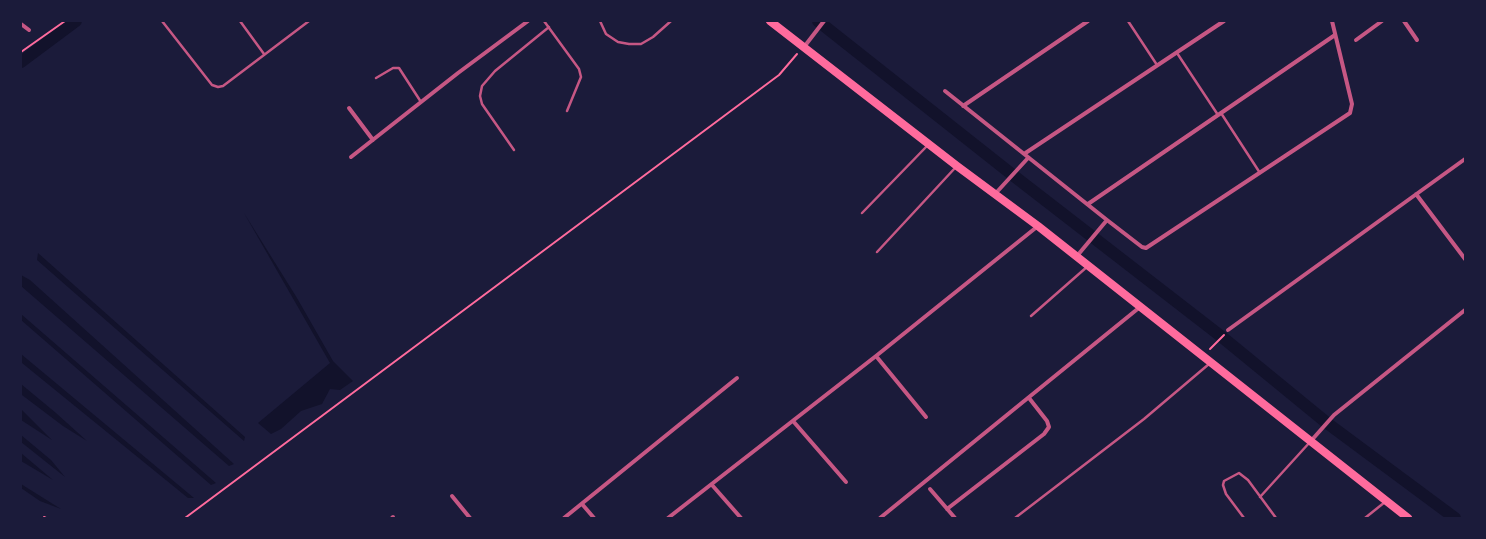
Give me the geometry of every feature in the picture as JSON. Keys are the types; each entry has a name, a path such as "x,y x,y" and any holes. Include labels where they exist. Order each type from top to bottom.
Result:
{"main road":[{"path":"770,21 928,144 1038,226 1408,518"}],"street":[{"path":"351,157 528,21"},
{"path":"803,47 824,21"},
{"path":"963,106 1088,21"},
{"path":"1024,154 1224,21"},
{"path":"945,91 1107,220 1142,247 1146,248 1350,112 1352,109 1352,104 1332,21"},
{"path":"1356,40 1382,21"},
{"path":"1404,21 1417,40"},
{"path":"21,24 29,30"},
{"path":"1088,204 1335,35"},
{"path":"349,108 373,140"},
{"path":"995,194 1028,158"},
{"path":"1228,330 1465,159"},
{"path":"1416,194 1465,259"},
{"path":"1076,256 1107,220"},
{"path":"668,518 876,356 1038,226"},
{"path":"880,518 1140,307"},
{"path":"1310,442 1334,416 1465,310"},
{"path":"876,356 926,417"},
{"path":"564,518 737,378"},
{"path":"947,509 1044,434 1049,428 1047,421 1029,398"},
{"path":"793,421 846,482"},
{"path":"712,485 741,518"},
{"path":"930,489 955,518"},
{"path":"452,496 470,518"},
{"path":"582,504 594,518"}],"lane":[{"path":"162,21 212,85 218,87 223,86 309,21"},
{"path":"240,21 264,54"},
{"path":"544,21 579,69 581,77 568,111"},
{"path":"600,21 606,34 618,42 641,44 653,37 671,21"},
{"path":"1128,21 1157,66"},
{"path":"514,150 482,104 480,96 482,86 495,71 549,27"},
{"path":"1177,52 1260,173"},
{"path":"376,78 393,68 399,68 421,102"},
{"path":"862,213 928,144"},
{"path":"877,252 957,166"},
{"path":"1031,316 1088,266"},
{"path":"1015,518 1144,419 1211,363"},
{"path":"1260,497 1310,442"},
{"path":"1244,518 1226,494 1224,481 1235,473 1243,474 1276,518"},
{"path":"1365,518 1386,501"}],"path":[{"path":"21,52 64,21"},
{"path":"185,518 773,80 803,47"},
{"path":"1208,351 1228,330"}],"shaded area":[{"path":"244,213 297,298 333,361 353,381 340,390 330,389 322,404 301,411 281,429 271,434 258,423 330,363"},
{"path":"38,253 245,437 244,441 37,260"},
{"path":"21,275 30,280 234,464 229,466 21,286"},
{"path":"21,314 216,483 211,485 21,320"},
{"path":"21,354 194,498 188,498 22,363"},
{"path":"21,384 87,441 63,426 22,395"},
{"path":"21,409 52,440 21,420"},
{"path":"21,435 51,460 65,477 21,442"},
{"path":"21,453 53,480 21,461"},
{"path":"21,484 61,509 40,501 21,488"}],"waterway":[{"path":"21,62 76,21"},
{"path":"818,21 1014,176 1222,337 1327,423 1455,518"}]}
